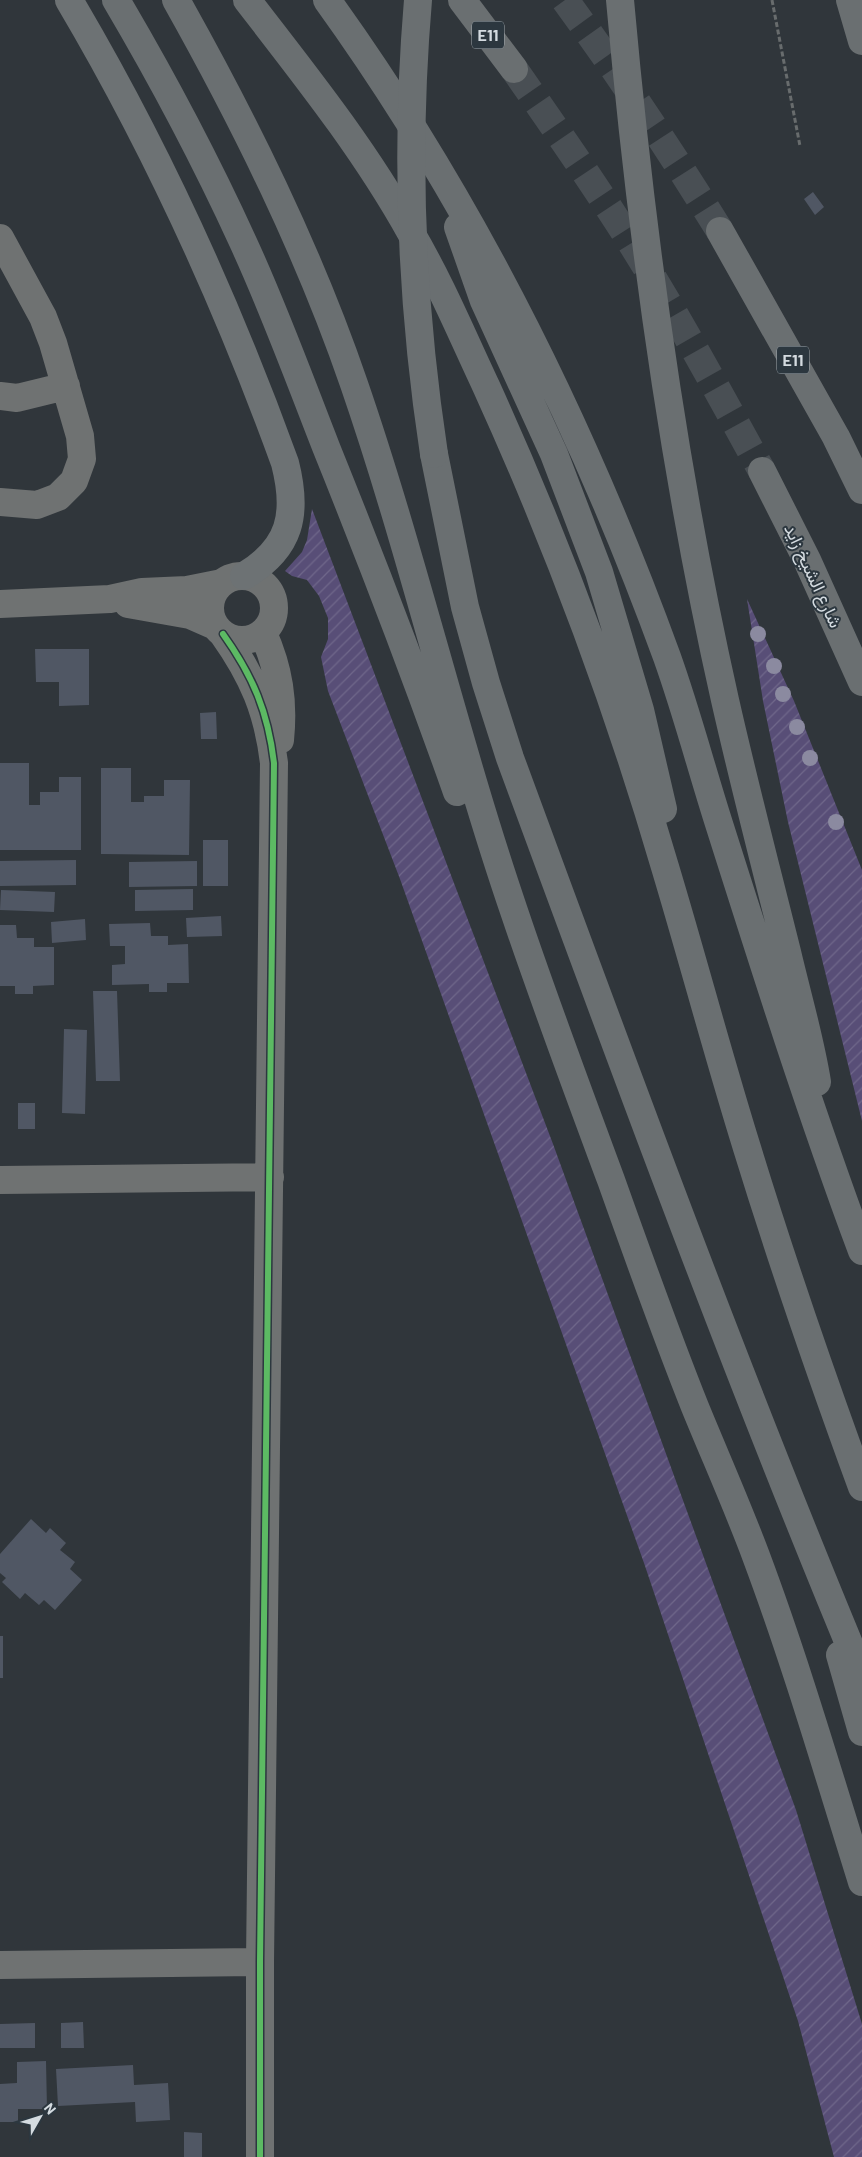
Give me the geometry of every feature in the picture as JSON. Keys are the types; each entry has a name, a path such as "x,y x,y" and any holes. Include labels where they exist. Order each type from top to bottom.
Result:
{"highway":[{"path":"116,0 149,56 195,143 243,241 286,342 403,644 493,889 549,1014"},
{"path":"176,0 217,73 258,154 296,238 352,378 402,534 492,846 549,1014 661,1318 758,1559 862,1882"},
{"path":"247,0 353,141 412,233 465,340 511,441 592,645 665,864 746,1147 788,1276 862,1488"},
{"path":"327,0 390,91 446,182 498,274 546,369 631,560 669,661 761,958 824,1150 862,1251"},
{"path":"418,0 412,86 411,229 422,378 434,454 465,607 510,758 698,1261 814,1559 862,1676"},
{"name":"E11","path":"462,0 514,69"},
{"path":"620,0 639,192 683,494 725,702 806,1026 817,1083 824,1150"},
{"path":"850,0 862,41"},
{"path":"446,182 457,222 484,301 554,454 596,564 620,641 655,769 702,993"},
{"name":"E11","path":"720,231 836,437 862,490"},
{"name":"شارع الشيخ زايد","path":"762,471 807,560 862,682"},
{"path":"814,1559 862,1732"}],"main road":[{"path":"69,0 98,49 156,159 209,274 285,464 291,487 291,510 286,533 272,555 259,567 233,580"}],"street":[{"path":"0,238 43,318 53,343 82,448 82,459 74,481 58,497 48,502 37,504 0,502"},
{"path":"0,396 17,398 66,386"},
{"path":"0,604 110,599 142,592 187,590 233,580 254,579 264,584 274,604 272,620 262,633 254,638 243,641 233,639 190,615 137,606 110,599"},
{"path":"233,580 214,592 210,603 210,615 240,657 264,708 271,735 274,763 260,1962 260,2157"},
{"path":"262,633 278,674 282,697 280,741 274,763"},
{"path":"0,1180 270,1178"},
{"path":"0,1965 260,1962"}],"path":[{"path":"772,0 800,146"}],"shaded area":[{"path":"312,509 553,1144 796,1810 862,2024 862,2157 834,2157 798,2021 644,1563 400,879 328,691 321,657 328,639 328,618 319,596 307,580 292,576 285,571 302,552 307,540"},
{"path":"747,599 794,701 862,870 862,1121 788,822 763,701"}],"building":[{"path":"813,192 824,207 815,215 804,199"},
{"path":"35,649 89,649 89,705 59,706 59,682 36,682"},
{"path":"216,712 217,739 201,739 200,713"},
{"path":"0,763 29,763 29,805 40,805 40,792 59,792 59,777 81,777 81,850 0,850"},
{"path":"101,768 131,768 131,802 144,802 144,796 164,796 164,780 190,780 189,855 101,854"},
{"path":"203,840 228,840 228,886 203,886"},
{"path":"76,860 76,885 0,886 0,861"},
{"path":"197,861 197,886 129,887 129,862"},
{"path":"193,889 193,910 135,911 135,890"},
{"path":"1,890 55,892 54,912 0,910"},
{"path":"221,916 222,936 187,937 186,918"},
{"path":"85,919 86,940 52,943 51,922"},
{"path":"150,923 151,936 168,936 168,945 188,944 189,983 167,983 167,992 149,992 149,984 112,985 112,965 125,964 125,946 110,946 109,924"},
{"path":"0,925 16,925 17,938 34,938 34,947 54,947 54,985 33,986 33,994 15,994 15,986 0,986"},
{"path":"93,991 117,991 120,1081 96,1081"},
{"path":"64,1029 87,1030 85,1114 62,1113"},
{"path":"18,1103 35,1103 35,1129 18,1129"},
{"path":"31,1519 46,1533 50,1528 66,1543 60,1550 75,1562 70,1569 82,1580 55,1610 44,1600 39,1605 25,1593 20,1599 2,1582 6,1578 0,1573 0,1554"},
{"path":"0,1636 3,1636 3,1678 0,1678"},
{"path":"83,2022 84,2048 61,2048 61,2023"},
{"path":"35,2023 35,2048 0,2048 0,2024"},
{"path":"46,2061 47,2109 18,2109 18,2122 0,2122 0,2084 17,2083 17,2062"},
{"path":"133,2065 134,2085 168,2083 170,2120 136,2122 135,2102 58,2106 56,2069"},
{"path":"184,2132 202,2133 202,2157 184,2157"}],"tunnel":[{"path":"565,0 645,114 720,231"},
{"path":"514,69 645,265 690,341 762,471"}],"cycle path":[{"path":"223,634 243,665 258,695 268,727 274,763 260,1962 260,2157"}]}
